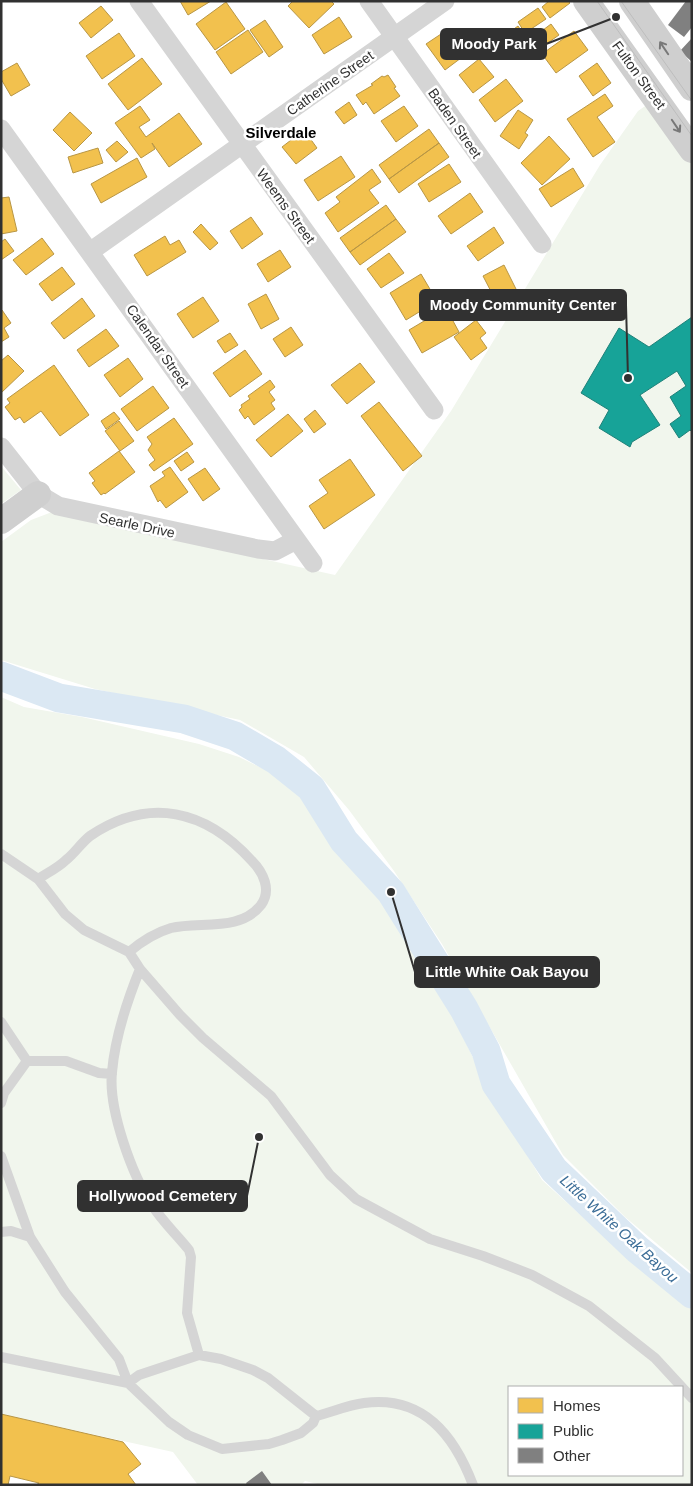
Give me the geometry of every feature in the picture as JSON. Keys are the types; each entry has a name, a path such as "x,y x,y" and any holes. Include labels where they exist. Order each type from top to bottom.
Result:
{"main road":[{"name":"Fulton Street","path":"586,1 692,150"},
{"path":"632,1 692,88"},
{"path":"1,521 38,494"}],"street":[{"name":"Weems Street","path":"139,1 241,145 434,410"},
{"name":"Baden Street","path":"369,1 542,244"},
{"name":"Catherine Street","path":"91,251 445,1"},
{"name":"Calendar Street","path":"1,129 91,251 313,564"},
{"name":"Searle Drive","path":"1,447 38,494 58,506 223,543 275,550 296,540"}],"lane":[{"path":"38,879 66,861 88,838 111,823 147,812 179,814 215,828 228,837 263,875 265,896 260,906 250,914 220,924 171,928 151,935 129,952"},
{"path":"1,854 38,879 74,922 95,938 129,952 140,969 203,1038 271,1096 330,1176 356,1200 430,1239 532,1275 589,1306 655,1358 681,1386"},
{"path":"140,969 128,1002 112,1074 121,1135 133,1169 153,1206 191,1256 186,1313 199,1355"},
{"path":"1,1022 27,1061"},
{"path":"27,1061 66,1061 99,1073 112,1074"},
{"path":"1,1103 4,1093 27,1061"},
{"path":"1,1156 30,1237 65,1292 119,1360 128,1383 169,1422 188,1436 222,1448 234,1449 282,1440 301,1432 313,1423 316,1416"},
{"path":"6,1232 23,1216"},
{"path":"6,1232 30,1237"},
{"path":"1,1357 128,1383 139,1375 199,1355 221,1359 253,1370 268,1378 316,1416"},
{"path":"683,1388 692,1398"},
{"path":"316,1416 369,1402 384,1402 408,1407 440,1426 464,1462 473,1485"},
{"path":"464,1462 466,1485"}],"shaded area":[{"path":"651,102 692,163 692,1273 625,1217 563,1155 442,944 394,871 349,810 304,757 240,720 95,689 1,660 1,542 31,520 52,512 335,575 451,411 600,165 638,111"},
{"path":"1,466 21,490 1,504"},
{"path":"1,697 24,707 82,717 199,744 239,757 280,777 304,796 381,897 450,1011 491,1094 542,1180 618,1249 692,1306 692,1485 322,1485 305,1481 301,1485 198,1485 173,1452 1,1414"}],"building: Homes":[{"path":"180,1 211,1 188,15"},
{"path":"293,1 331,1 334,4 309,28 288,6"},
{"path":"549,1 568,1 570,3 550,18 542,7"},
{"path":"226,2 245,29 215,50 196,24"},
{"path":"101,6 113,20 91,38 79,23"},
{"path":"538,8 546,19 525,33 518,22"},
{"path":"339,17 352,37 324,54 312,35"},
{"path":"265,20 283,47 269,57 250,30"},
{"path":"551,24 559,35 539,49 531,39"},
{"path":"518,26 532,46 522,54 507,34"},
{"path":"248,30 263,52 231,74 216,52"},
{"path":"460,30 473,49 445,70 426,44 441,34 446,40"},
{"path":"574,31 588,50 556,73 542,54"},
{"path":"119,33 135,56 102,79 86,56"},
{"path":"142,58 162,84 128,110 108,84"},
{"path":"479,59 494,77 473,93 459,75"},
{"path":"17,63 30,85 11,96 1,79 1,72"},
{"path":"597,63 611,83 593,96 579,76"},
{"path":"388,75 400,96 374,114 366,102 363,105 356,95 373,85 371,84 382,76"},
{"path":"506,79 523,101 495,122 479,100"},
{"path":"605,94 613,106 597,117 615,142 593,157 567,119"},
{"path":"349,102 357,115 344,124 335,112"},
{"path":"140,106 150,120 139,127 146,137 179,113 202,144 169,167 152,143 155,149 141,158 115,123"},
{"path":"404,106 418,126 396,142 381,121"},
{"path":"518,110 533,120 525,133 528,135 519,149 500,136"},
{"path":"70,112 92,133 74,151 53,130"},
{"path":"429,129 439,143 389,179 379,165"},
{"path":"304,130 317,148 296,164 282,147"},
{"path":"549,136 570,159 542,185 521,163"},
{"path":"117,141 128,152 116,162 106,150"},
{"path":"439,143 449,157 399,193 389,179"},
{"path":"98,148 103,163 73,173 68,157"},
{"path":"341,156 355,177 318,201 304,180"},
{"path":"137,158 147,177 101,203 91,184"},
{"path":"449,164 461,182 429,202 418,184"},
{"path":"573,168 584,186 551,207 539,189"},
{"path":"372,169 381,182 369,190 379,203 338,232 325,213 340,202 336,197"},
{"path":"470,193 483,212 451,234 438,216"},
{"path":"9,197 17,231 1,234 1,198"},
{"path":"386,205 396,219 350,252 340,238"},
{"path":"251,217 263,234 242,249 230,231"},
{"path":"396,219 406,232 360,265 350,252"},
{"path":"201,224 218,243 210,250 193,232"},
{"path":"494,227 504,243 478,261 467,246"},
{"path":"165,236 170,245 179,240 186,252 147,276 134,255"},
{"path":"42,238 54,254 26,275 13,260"},
{"path":"5,239 14,251 1,260 1,242"},
{"path":"280,250 291,267 268,282 257,264"},
{"path":"389,253 404,273 381,288 367,269"},
{"path":"504,265 518,293 497,303 483,276"},
{"path":"62,267 75,284 52,301 39,284"},
{"path":"421,274 437,301 406,320 390,293"},
{"path":"266,294 279,319 261,329 248,304"},
{"path":"203,297 219,321 193,338 177,314"},
{"path":"82,298 95,316 64,339 51,323"},
{"path":"446,308 459,332 422,353 409,330"},
{"path":"2,310 11,323 4,328 9,337 1,342"},
{"path":"476,320 486,333 480,338 487,348 471,360 454,337"},
{"path":"291,327 303,345 285,357 273,339"},
{"path":"106,329 119,346 89,367 77,350"},
{"path":"230,333 238,345 225,353 217,341"},
{"path":"245,350 262,374 230,397 213,373"},
{"path":"8,355 24,371 1,393 1,361"},
{"path":"128,358 143,379 120,397 104,375"},
{"path":"360,363 375,382 347,404 331,385"},
{"path":"54,365 89,415 60,436 41,411 24,423 20,417 15,420 5,407 10,403 7,399"},
{"path":"270,380 275,387 269,392 275,400 271,403 275,409 254,425 248,416 245,419 239,410 242,407 241,405 250,399 248,396"},
{"path":"153,386 169,408 137,431 121,409"},
{"path":"379,402 422,456 403,471 361,416"},
{"path":"315,410 326,424 314,433 304,419"},
{"path":"114,412 120,419 106,429 101,421"},
{"path":"288,414 303,431 271,457 256,440"},
{"path":"174,418 193,444 154,471 149,465 155,460 148,450 152,444 147,437"},
{"path":"119,421 134,441 120,451 105,431"},
{"path":"119,451 135,472 101,495 92,483 95,481 89,473"},
{"path":"187,452 194,462 181,471 174,461"},
{"path":"350,459 375,495 324,529 309,506 328,493 319,480"},
{"path":"170,467 188,492 166,508 160,500 158,502 150,486 165,476 162,472"},
{"path":"205,468 220,489 203,501 188,479"},
{"path":"1,1414 123,1442 141,1464 128,1474 136,1485 36,1485 39,1483 10,1476 8,1485 1,1485"}],"building: Public":[{"path":"692,317 692,432 690,430 679,438 670,424 681,416 670,397 686,386 677,371 640,395 660,425 632,442 630,447 599,428 609,410 581,393 619,328 649,347"}],"building: Other":[{"path":"686,1 692,1 692,27 684,37 668,25"},
{"path":"692,38 692,62 680,51"},
{"path":"262,1471 272,1485 247,1485 246,1483"}],"waterway":[{"name":"Little White Oak Bayou","path":"1,676 59,698 184,719 235,736 276,760 311,788 344,841 391,892 464,1009 486,1051 496,1084 554,1170 637,1249 692,1294"}],"tram line":[{"path":"597,1 692,136"},
{"path":"621,1 692,101"}],"place":[{"name":"Moody Park","path":"616,17"},
{"name":"Moody Community Center","path":"628,378"},
{"name":"Little White Oak Bayou","path":"391,892"},
{"name":"Hollywood Cemetery","path":"259,1137"}],"district":[{"name":"Silverdale","path":"281,133"}]}
